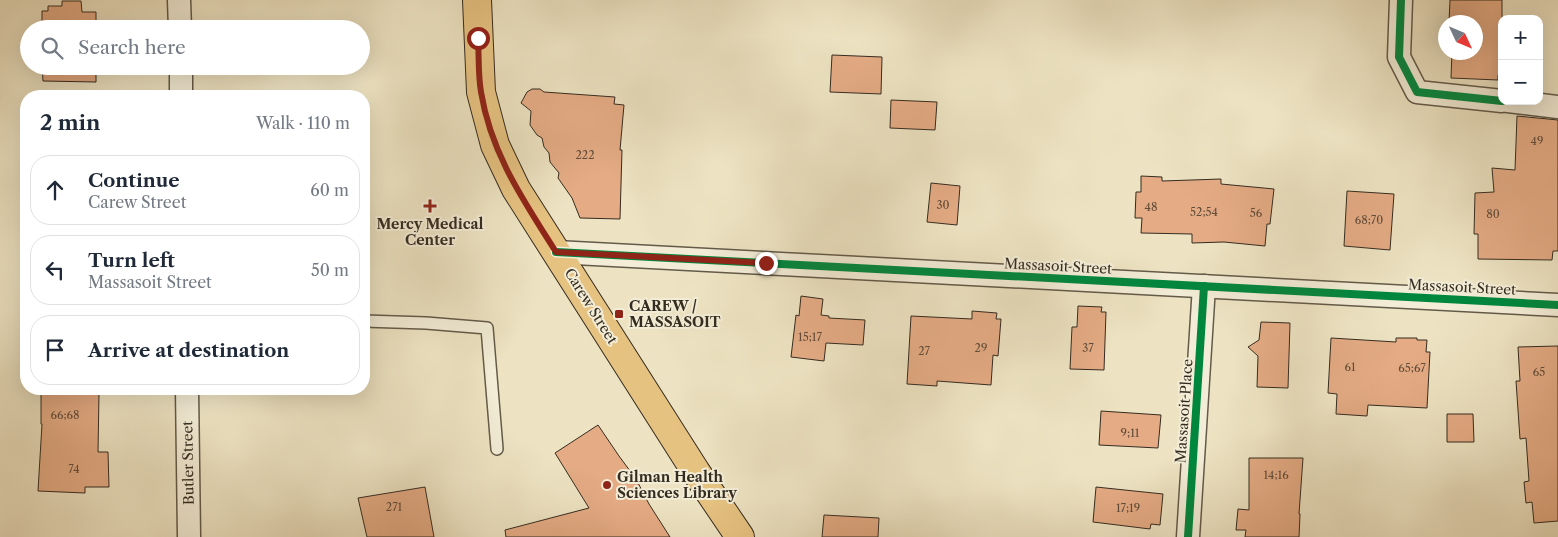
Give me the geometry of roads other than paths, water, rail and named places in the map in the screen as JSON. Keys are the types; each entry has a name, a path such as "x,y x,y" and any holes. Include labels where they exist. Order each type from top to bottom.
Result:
{"main road":[{"name":"Carew Street","path":"477,0 481,92 495,145 516,189 696,472 740,537"}],"street":[{"path":"179,0 180,20"},
{"path":"1401,0 1399,57 1417,92 1498,101"},
{"path":"181,75 181,90"},
{"path":"1543,104 1558,106"},
{"name":"Massasoit Street","path":"556,252 1558,304"},
{"name":"Massasoit Place","path":"1188,537 1204,286"},
{"name":"Butler Street","path":"187,395 189,537"}],"lane":[{"path":"370,321 487,328 497,449"}],"place":[{"name":"Mercy Medical Center","path":"430,206"},
{"name":"CAREW / MASSASOIT","path":"619,314"},
{"name":"Gilman Health Sciences Library","path":"607,485"}]}
